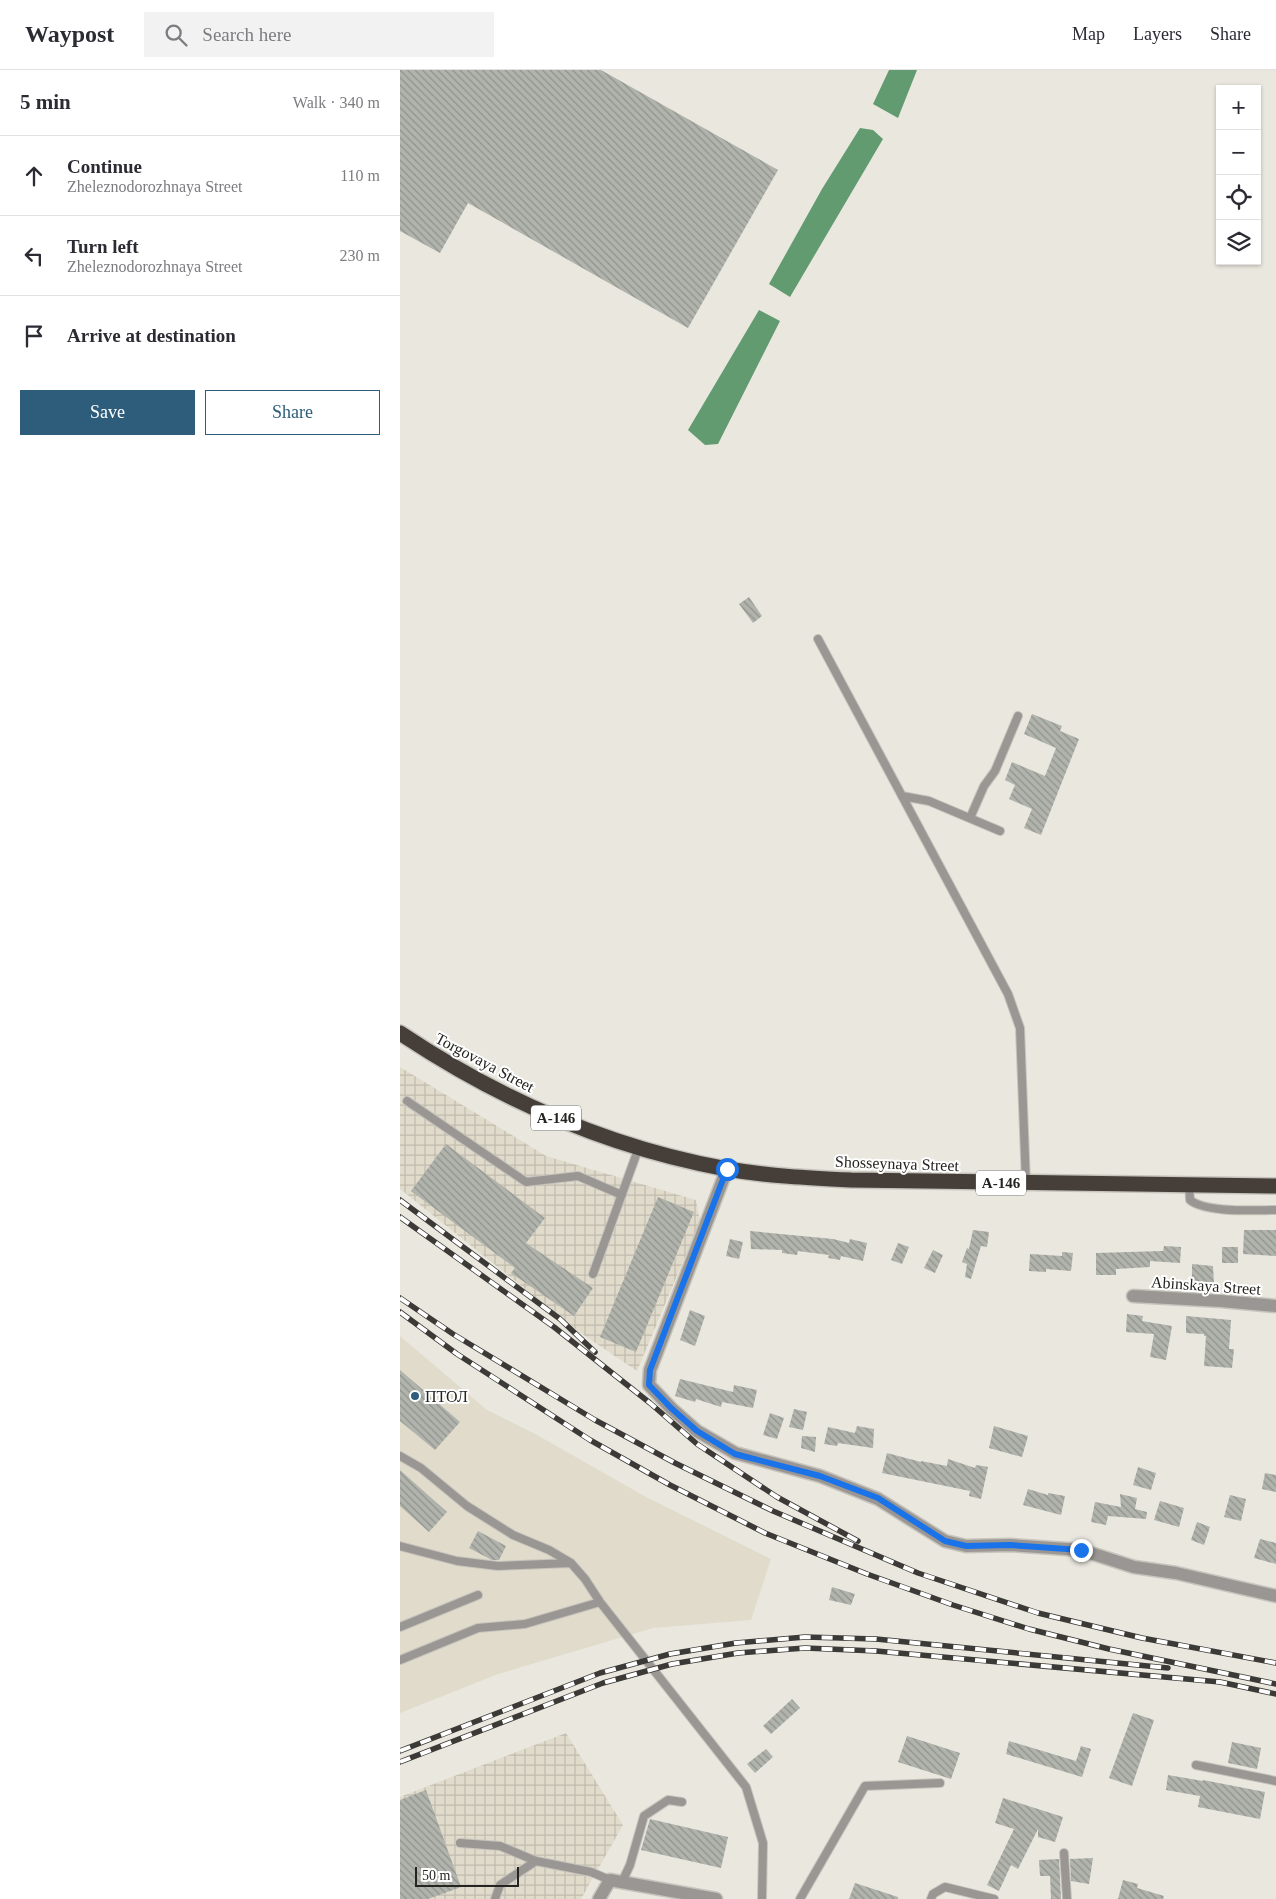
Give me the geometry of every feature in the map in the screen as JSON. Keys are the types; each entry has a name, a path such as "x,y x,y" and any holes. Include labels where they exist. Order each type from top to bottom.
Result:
{"highway":[{"name":"Torgovaya Street","path":"400,1034 484,1083 546,1114 608,1138 665,1155 727,1169"},
{"name":"Shosseynaya Street","path":"727,1169 784,1176 851,1180 1276,1186"}],"street":[{"path":"727,1169 650,1370 649,1385 697,1431 735,1454 820,1476 878,1498 945,1541 966,1546 1010,1545 1081,1550 1134,1567 1176,1573 1276,1596"},
{"name":"Abinskaya Street","path":"1133,1296 1276,1306"},
{"path":"599,1899 616,1881 716,1899"}],"lane":[{"path":"818,639 1008,994 1020,1028 1026,1183"},
{"path":"970,818 984,786 995,771 1018,716"},
{"path":"902,796 930,801 1000,831"},
{"path":"407,1101 526,1182 578,1176 622,1195"},
{"path":"593,1274 639,1147"},
{"path":"1189,1185 1190,1200 1196,1205 1214,1208 1276,1210"},
{"path":"400,1456 421,1468 468,1506 513,1535 549,1550 571,1563 585,1579 600,1602 746,1787 763,1843 762,1899"},
{"path":"400,1546 457,1561 498,1566 571,1563"},
{"path":"400,1627 478,1595"},
{"path":"400,1660 478,1628 524,1624 600,1602"},
{"path":"1196,1764 1276,1781"},
{"path":"800,1899 865,1786 940,1783"},
{"path":"460,1843 500,1846 536,1861 591,1872 616,1881 630,1865 644,1816 668,1800 682,1802"},
{"path":"1064,1853 1067,1899"},
{"path":"495,1899 500,1886 536,1861"},
{"path":"931,1899 933,1894 946,1888 994,1899"}],"shaded area":[{"path":"889,70 917,70 898,118 873,104"},
{"path":"860,128 873,130 883,139 790,297 769,284 822,189"},
{"path":"759,310 780,321 718,444 705,445 688,430"},
{"path":"400,1067 546,1156 696,1200 700,1221 637,1371 578,1331 400,1189"},
{"path":"400,1336 487,1410 537,1435 646,1497 771,1559 751,1620 653,1628 498,1674 400,1713"},
{"path":"566,1733 623,1825 581,1899 400,1899 400,1797"}],"building":[{"path":"400,70 601,70 778,170 688,328 468,203 440,253 400,231"},
{"path":"749,597 762,616 753,623 739,604"},
{"path":"1032,714 1062,726 1060,731 1079,739 1041,835 1024,828 1032,809 1009,799 1015,785 1005,780 1012,762 1045,776 1056,748 1024,734"},
{"path":"446,1144 545,1218 526,1243 593,1288 574,1316 511,1273 515,1268 411,1191"},
{"path":"658,1197 694,1212 636,1352 600,1337"},
{"path":"973,1230 989,1232 987,1247 981,1246 971,1279 965,1277 967,1264 962,1262 967,1248 969,1249"},
{"path":"1244,1230 1276,1230 1276,1256 1243,1254"},
{"path":"750,1231 833,1239 849,1243 850,1239 867,1243 863,1261 841,1256 840,1260 828,1258 829,1255 798,1251 797,1255 782,1253 782,1250 751,1249"},
{"path":"730,1239 743,1242 739,1259 726,1256"},
{"path":"898,1243 909,1247 902,1264 891,1260"},
{"path":"1164,1246 1181,1247 1180,1263 1150,1261 1150,1267 1116,1269 1116,1275 1096,1275 1096,1253 1163,1251"},
{"path":"1222,1247 1238,1247 1238,1263 1222,1263"},
{"path":"933,1250 943,1255 935,1273 924,1268"},
{"path":"1062,1252 1073,1253 1071,1271 1046,1269 1046,1272 1029,1271 1030,1254 1062,1256"},
{"path":"1192,1264 1213,1266 1214,1284 1192,1285"},
{"path":"690,1310 705,1316 695,1346 680,1340"},
{"path":"1127,1314 1143,1316 1142,1321 1172,1326 1166,1360 1150,1357 1154,1334 1126,1332"},
{"path":"1186,1316 1231,1320 1229,1349 1234,1349 1232,1368 1204,1366 1206,1336 1204,1334 1186,1333"},
{"name":"ПТОЛ","path":"400,1370 460,1422 435,1450 400,1421"},
{"path":"680,1379 733,1392 734,1385 757,1390 753,1408 722,1402 721,1407 696,1399 695,1402 675,1396"},
{"path":"794,1409 807,1412 803,1430 789,1427"},
{"path":"770,1413 784,1418 777,1439 763,1435"},
{"path":"857,1426 874,1429 873,1448 838,1443 837,1446 824,1444 828,1427 855,1433"},
{"path":"994,1426 1028,1436 1022,1457 989,1448"},
{"path":"802,1436 816,1437 815,1452 801,1448"},
{"path":"887,1453 921,1462 947,1466 948,1459 975,1468 976,1465 988,1467 981,1499 969,1496 970,1491 882,1473"},
{"path":"1138,1467 1156,1473 1151,1490 1133,1485"},
{"path":"400,1470 447,1512 429,1532 400,1506"},
{"path":"1265,1473 1276,1475 1276,1492 1262,1489"},
{"path":"1028,1489 1048,1495 1048,1493 1065,1496 1061,1515 1023,1505"},
{"path":"1120,1494 1137,1498 1135,1509 1147,1512 1146,1519 1108,1516 1106,1525 1091,1522 1095,1502 1121,1507"},
{"path":"1230,1495 1246,1499 1241,1521 1224,1517"},
{"path":"1160,1501 1184,1508 1179,1527 1154,1520"},
{"path":"1197,1522 1210,1527 1204,1545 1191,1540"},
{"path":"478,1531 506,1546 499,1560 492,1560 469,1548"},
{"path":"1260,1539 1276,1543 1276,1564 1254,1558"},
{"path":"832,1587 855,1594 851,1605 829,1600"},
{"path":"792,1699 800,1708 771,1734 763,1726"},
{"path":"1133,1713 1154,1720 1132,1786 1109,1778"},
{"path":"907,1736 960,1753 951,1779 898,1762"},
{"path":"1009,1741 1076,1761 1081,1746 1091,1749 1082,1777 1006,1754"},
{"path":"1232,1742 1261,1748 1257,1769 1228,1763"},
{"path":"766,1749 773,1757 755,1773 747,1764"},
{"path":"1168,1775 1265,1792 1260,1819 1198,1807 1200,1796 1166,1790"},
{"path":"426,1790 461,1887 428,1899 400,1899 400,1800"},
{"path":"1003,1798 1063,1817 1055,1842 1038,1837 1038,1829 1018,1869 1011,1865 999,1891 987,1885 1014,1829 995,1823"},
{"path":"650,1819 728,1837 721,1868 641,1850"},
{"path":"1093,1858 1089,1884 1071,1881 1070,1859"},
{"path":"1059,1859 1061,1899 1051,1899 1050,1876 1040,1876 1039,1860"},
{"path":"1123,1880 1138,1884 1137,1888 1164,1896 1163,1899 1118,1899"},
{"path":"855,1883 898,1897 898,1899 849,1899"}],"railway":[{"path":"400,1200 560,1319 595,1352"},
{"path":"400,1217 554,1327 650,1403 697,1444 777,1497 858,1541"},
{"path":"400,1298 453,1334 595,1420 675,1463 773,1511 918,1573 1038,1613 1142,1638 1276,1663"},
{"path":"400,1312 457,1354 590,1440 670,1485 765,1533 867,1574 953,1605 1029,1629 1109,1649 1276,1684"},
{"path":"400,1751 600,1673 670,1654 736,1643 805,1637 876,1639 1168,1668"},
{"path":"400,1762 603,1683 672,1664 738,1653 805,1648 876,1651 1220,1682 1276,1694"}],"place":[{"name":"ПТОЛ","path":"415,1396"}],"route":[{"path":"727,1169 650,1370 649,1385 697,1431 735,1454 820,1476 878,1498 945,1541 966,1546 1010,1545 1081,1550"}]}
